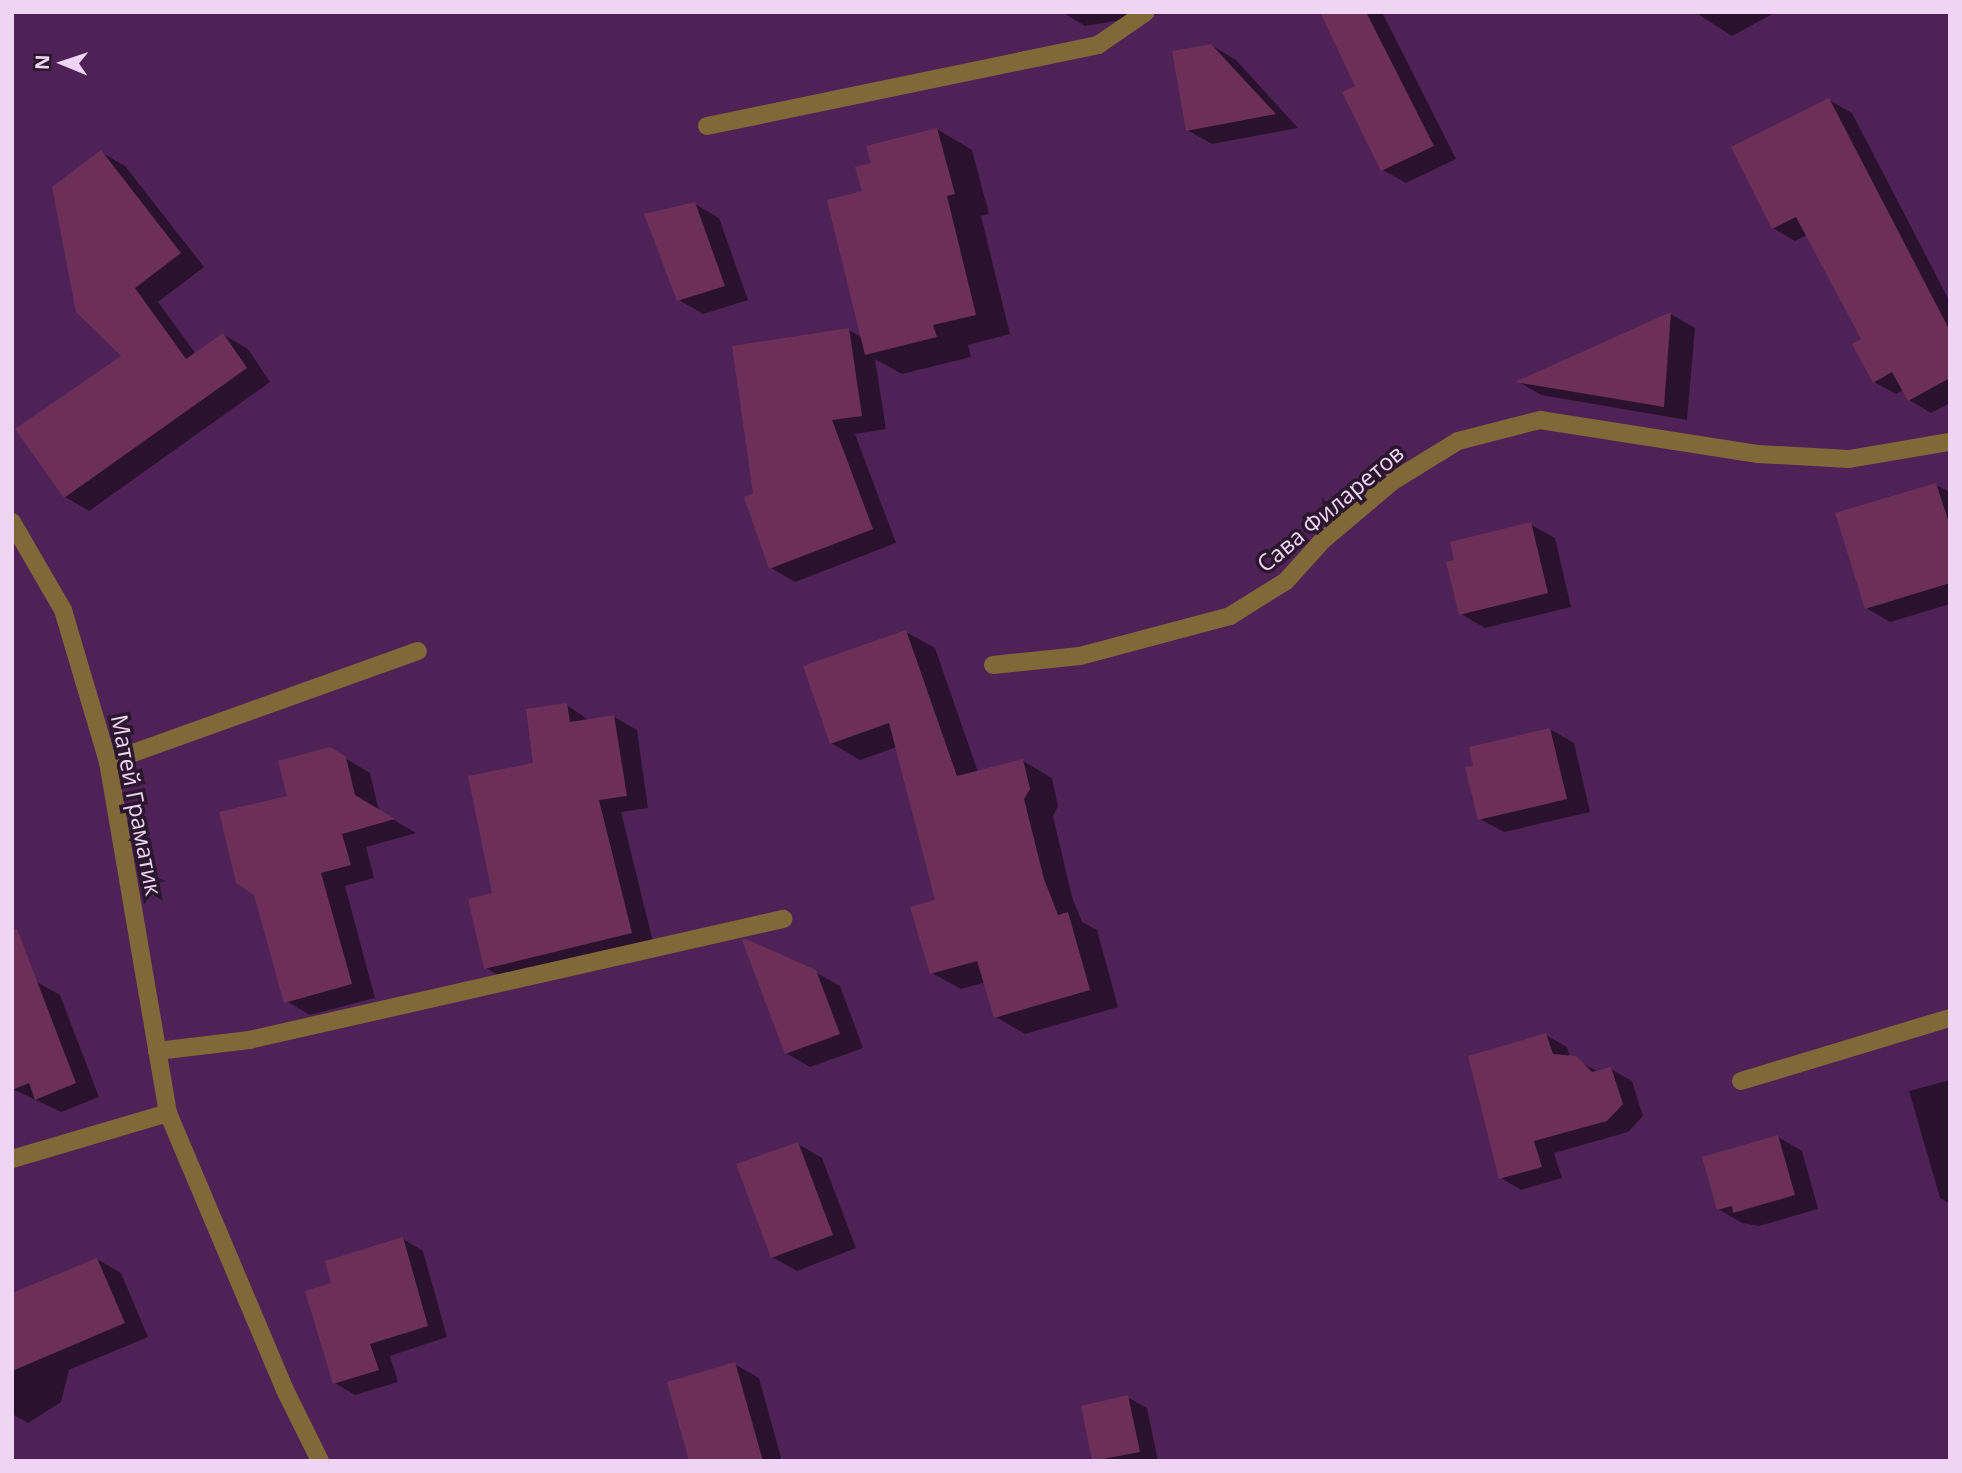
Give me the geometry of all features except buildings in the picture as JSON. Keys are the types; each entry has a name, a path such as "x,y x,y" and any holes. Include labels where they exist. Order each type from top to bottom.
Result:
{"street":[{"path":"707,126 1098,45 1146,12"},
{"name":"Сава Филаретов","path":"993,666 1080,656 1230,616 1286,582 1322,541 1393,481 1458,441 1540,420 1758,454 1849,459 1950,442"},
{"name":"Матей Граматик","path":"12,522 63,610 108,762 168,1113 284,1388 320,1461"},
{"path":"108,762 418,651"},
{"path":"157,1051 249,1040 783,919"},
{"path":"1741,1081 1950,1018"},
{"path":"12,1159 168,1113"}]}
